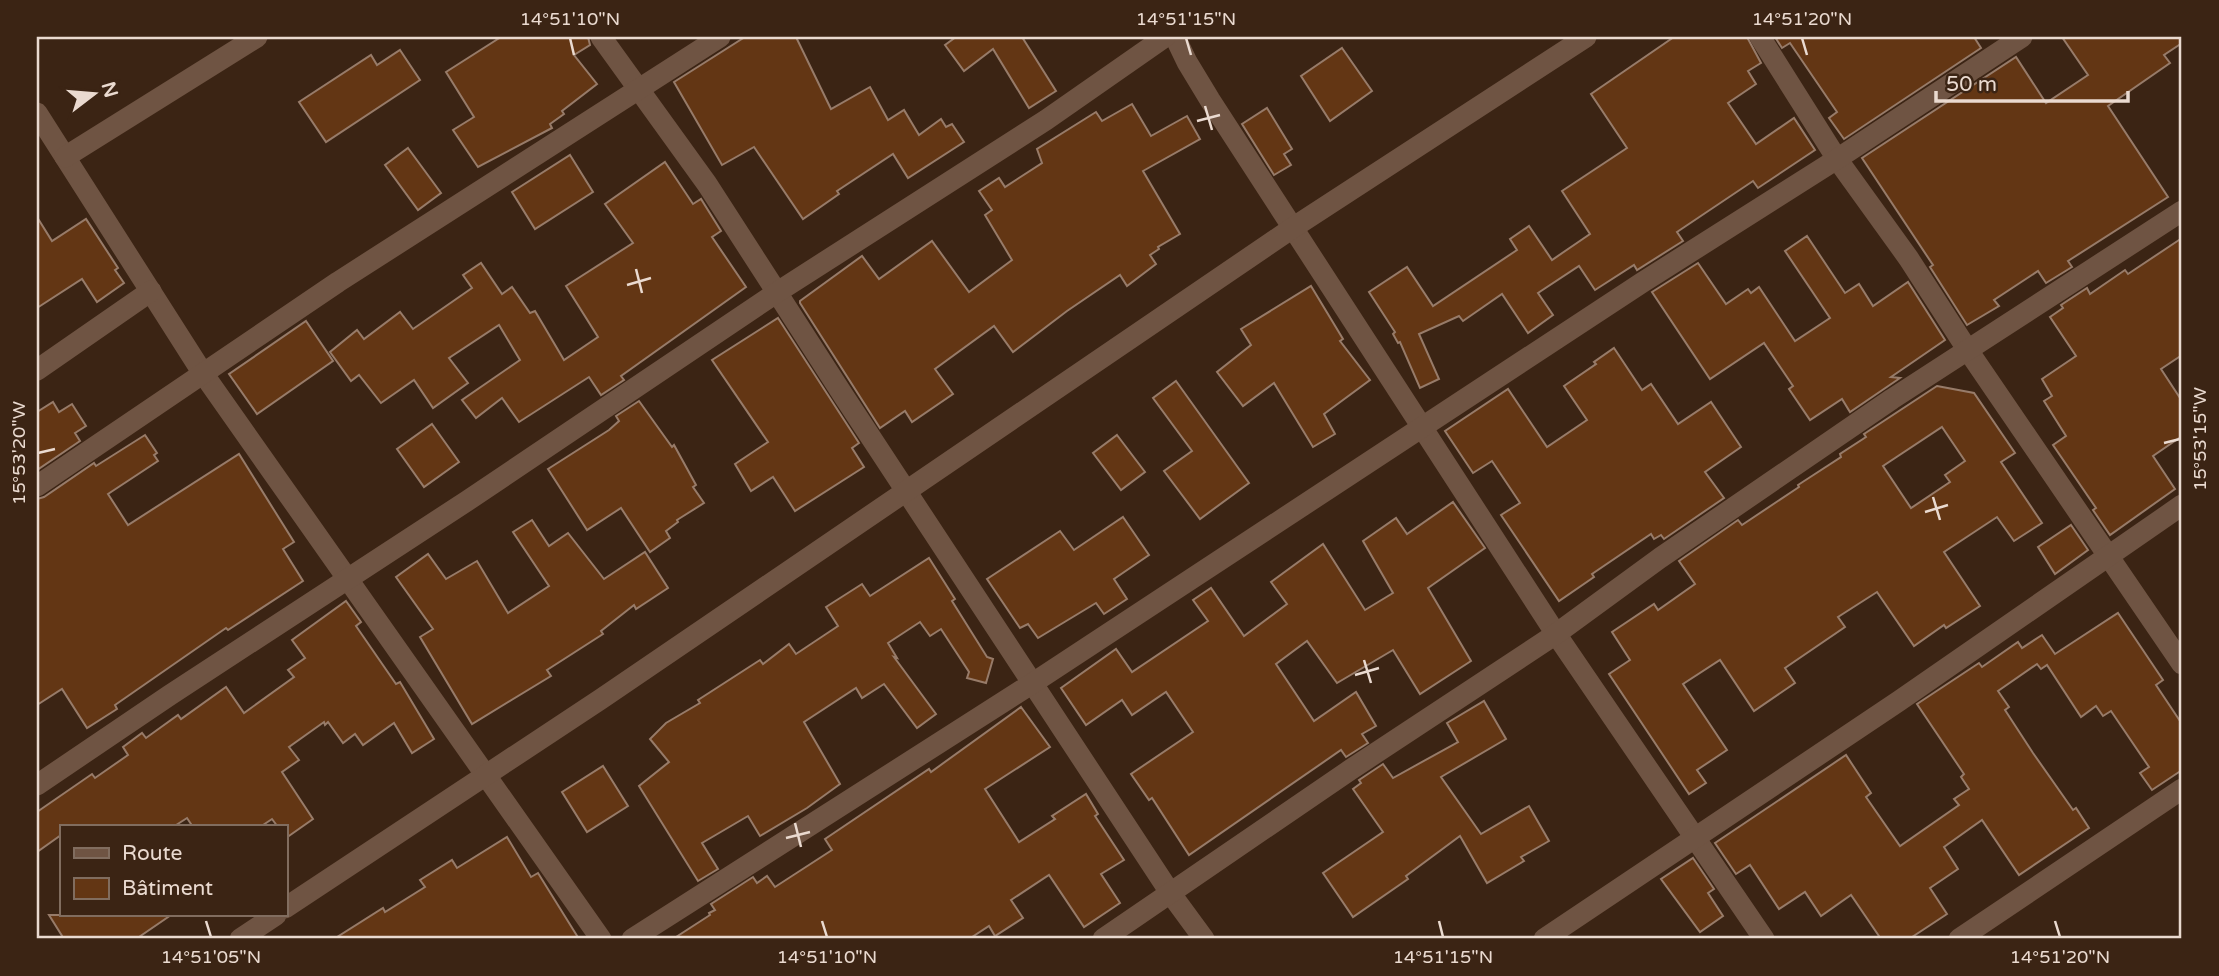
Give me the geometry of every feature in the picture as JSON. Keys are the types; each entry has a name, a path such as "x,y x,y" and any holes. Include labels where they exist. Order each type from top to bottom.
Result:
{"street":[{"path":"65,157 257,37"},
{"path":"601,37 707,184 1171,894 1204,939"},
{"path":"37,486 202,372 720,37"},
{"path":"287,907 486,776 1294,227 1586,37"},
{"path":"1760,37 1838,159 1909,259 1967,349 2182,664"},
{"path":"632,939 1033,683 1643,282 1838,159 2022,37"},
{"path":"37,785 776,293 1176,38 1210,100 1556,634 1764,939"},
{"path":"37,113 202,372 601,939"},
{"path":"1103,939 1350,770 1556,634 1671,551 1967,349 2182,211"},
{"path":"37,370 151,291"},
{"path":"1544,939 2014,622 2182,505"},
{"path":"1959,939 2182,789"},
{"path":"240,939 274,916"}],"building":[{"path":"501,37 588,37 590,45 574,55 597,84 562,111 564,114 550,124 552,128 478,167 453,130 474,117 446,72"},
{"path":"745,37 796,37 831,109 870,87 888,120 904,110 919,135 941,119 946,127 952,124 964,142 908,178 893,154 837,191 839,194 803,219 754,147 722,165 674,82"},
{"path":"956,37 1022,37 1056,91 1029,108 993,49 964,71 945,45"},
{"path":"1674,37 1747,37 1761,63 1748,71 1756,84 1728,103 1756,144 1794,118 1815,150 1758,188 1753,181 1677,232 1683,241 1637,270 1634,265 1595,290 1579,266 1538,293 1553,315 1528,333 1502,294 1463,321 1459,316 1419,334 1439,379 1420,388 1400,342 1398,343 1393,334 1395,332 1369,292 1407,267 1433,306 1517,250 1510,239 1529,226 1552,260 1590,234 1562,191 1627,148 1591,94"},
{"path":"1775,37 1974,37 1981,48 1844,139 1829,118 1837,112 1790,43 1782,48"},
{"path":"2062,37 2182,37 2182,43 2164,55 2170,63 2108,106 2168,197 2068,261 2072,267 2046,283 2038,271 1994,300 1999,306 1967,325 1930,267 1933,265 1862,158 2016,57 2046,103 2088,75"},
{"path":"1342,48 1372,91 1330,121 1301,76"},
{"path":"400,50 420,80 326,142 299,102 371,55 377,65"},
{"path":"1132,104 1151,136 1187,116 1200,139 1143,171 1180,234 1158,247 1159,249 1150,255 1156,264 1127,286 1120,275 1013,352 994,326 935,369 953,394 912,422 905,411 880,428 800,301 862,256 879,279 932,241 969,292 1012,260 985,215 992,210 979,191 999,178 1005,187 1042,163 1037,149 1096,112 1102,121"},
{"path":"1267,108 1292,149 1284,154 1291,165 1274,175 1242,124"},
{"path":"408,148 441,193 418,210 385,165"},
{"path":"570,155 593,192 535,229 512,192"},
{"path":"665,162 693,204 701,199 721,231 712,237 746,287 621,376 624,380 601,395 589,377 519,422 502,398 476,418 462,400 520,360 499,325 449,358 468,383 433,408 414,380 381,403 359,375 351,381 330,352 357,330 364,339 400,312 413,329 472,288 463,275 481,263 502,294 512,287 530,313 535,311 564,360 598,337 566,286 633,243 605,204"},
{"path":"37,217 52,241 86,219 118,268 115,270 124,283 97,302 82,279 37,308"},
{"path":"1807,236 1845,293 1859,284 1873,306 1908,282 1945,340 1891,377 1900,378 1850,412 1842,399 1810,420 1789,389 1793,386 1764,343 1710,379 1652,292 1698,263 1726,304 1748,289 1751,293 1759,287 1795,341 1830,318 1785,251"},
{"path":"2182,238 2182,355 2161,369 2182,401 2182,436 2153,456 2175,489 2110,535 2093,510 2096,508 2053,445 2066,436 2044,401 2052,396 2042,379 2076,356 2050,317 2063,308 2061,305 2087,288 2090,294 2125,270 2128,274"},
{"path":"1311,286 1343,339 1340,341 1370,380 1324,414 1335,434 1313,447 1274,383 1243,406 1217,372 1251,345 1241,329"},
{"path":"778,318 859,443 852,448 864,467 795,511 773,477 751,491 735,464 768,442 712,360"},
{"path":"306,321 333,361 257,414 229,374"},
{"path":"1614,348 1642,390 1651,384 1678,424 1711,402 1741,447 1705,472 1724,498 1664,539 1661,535 1654,539 1651,534 1592,574 1594,577 1559,601 1501,515 1520,503 1492,461 1473,473 1445,431 1508,389 1547,447 1587,420 1564,386"},
{"path":"1176,381 1249,483 1200,519 1164,471 1192,451 1153,398"},
{"path":"1937,386 1974,393 2015,453 2001,462 2042,523 2014,541 1997,517 1944,552 1980,606 1946,628 1944,625 1914,646 1877,592 1838,617 1845,627 1785,668 1795,683 1754,711 1720,660 1683,684 1727,750 1697,770 1706,783 1689,794 1609,674 1630,660 1612,632 1654,604 1658,610 1695,584 1679,561 1738,520 1742,525 1799,487 1798,485 1866,437 1864,434","holes":["1942,427 1965,461 1945,475 1950,482 1911,508 1883,466"]},
{"path":"639,401 672,447 674,445 696,485 693,487 704,503 677,520 678,522 666,531 670,538 650,552 621,508 587,530 548,469 609,430 619,421 616,416"},
{"path":"53,402 59,412 72,404 86,426 75,433 80,441 37,470 37,412"},
{"path":"432,424 459,462 424,487 397,449"},
{"path":"145,435 157,453 154,455 158,461 108,494 128,525 239,454 294,542 283,549 303,581 228,630 226,628 115,705 117,709 87,728 62,689 37,705 37,499"},
{"path":"1117,435 1145,472 1121,490 1093,453"},
{"path":"1453,502 1485,548 1428,588 1471,661 1420,694 1393,650 1337,683 1307,641 1276,664 1314,721 1356,692 1376,726 1362,734 1368,743 1346,757 1341,750 1189,855 1152,798 1149,800 1131,774 1193,732 1166,692 1132,715 1122,700 1086,725 1061,688 1116,649 1132,672 1208,621 1193,600 1211,588 1244,636 1287,604 1271,582 1323,544 1365,610 1393,593 1363,541 1396,518 1407,534"},
{"path":"1123,517 1149,555 1114,579 1127,599 1104,614 1096,603 1038,638 1028,624 1020,628 987,579 1060,531 1074,550"},
{"path":"532,520 549,546 568,533 604,579 645,552 668,588 636,609 634,605 601,631 603,634 547,670 551,676 472,724 420,637 433,629 396,577 428,554 446,579 477,561 508,613 549,586 513,532"},
{"path":"2071,525 2088,550 2055,574 2038,547"},
{"path":"929,558 987,657 993,659 986,683 967,678 969,672 941,629 930,636 920,622 888,643 897,658 894,657 936,714 917,728 884,684 862,698 856,688 804,722 840,784 807,808 760,836 748,816 702,843 718,869 698,881 639,786 669,762 650,739 666,723 700,703 698,700 760,660 763,664 789,644 796,654 838,626 826,607 862,584 870,596"},
{"path":"346,601 361,622 356,626 396,684 400,682 434,739 412,753 394,723 363,745 355,734 343,743 328,722 325,725 324,722 289,747 299,760 282,772 313,819 287,837 287,825 276,825 272,819 263,825 192,825 187,818 176,825 60,825 60,836 37,852 37,812 92,774 95,778 128,755 123,747 142,733 146,738 178,715 181,719 226,687 244,713 294,677 288,670 305,658 292,640"},
{"path":"2118,613 2163,680 2156,685 2182,724 2182,770 2152,790 2140,773 2149,767 2111,711 2103,716 2096,706 2081,717 2047,665 2041,669 2037,664 1998,691 2009,707 2005,710 2033,753 2089,828 2019,875 1982,820 1944,847 1958,869 1930,888 1947,914 1909,939 1881,939 1851,895 1821,916 1805,892 1779,909 1750,865 1736,874 1715,843 1846,755 1871,793 1866,797 1900,846 1959,805 1954,799 1969,789 1961,777 1964,774 1917,704 1979,663 1982,667 2018,642 2022,648 2042,635 2055,654"},
{"path":"1484,701 1506,739 1441,777 1481,834 1529,806 1549,841 1521,857 1524,861 1487,883 1460,836 1406,876 1408,879 1353,917 1323,873 1383,832 1353,789 1361,783 1359,780 1383,764 1393,778 1458,742 1447,723"},
{"path":"1021,707 1050,747 985,789 1019,842 1055,819 1052,816 1086,794 1098,814 1095,816 1124,860 1101,874 1120,903 1084,927 1049,875 1011,900 1023,918 995,936 989,926 969,939 673,939 710,915 709,913 715,910 711,904 753,877 757,883 767,876 775,887 832,850 825,839 929,769 931,772"},
{"path":"603,766 628,806 587,832 562,792"},
{"path":"507,837 531,877 538,873 579,939 334,939 383,908 385,912 425,887 420,880 452,860 457,868"},
{"path":"1693,858 1714,889 1708,893 1723,916 1700,932 1661,879"},
{"path":"49,915 170,916 136,939 64,939"}]}
